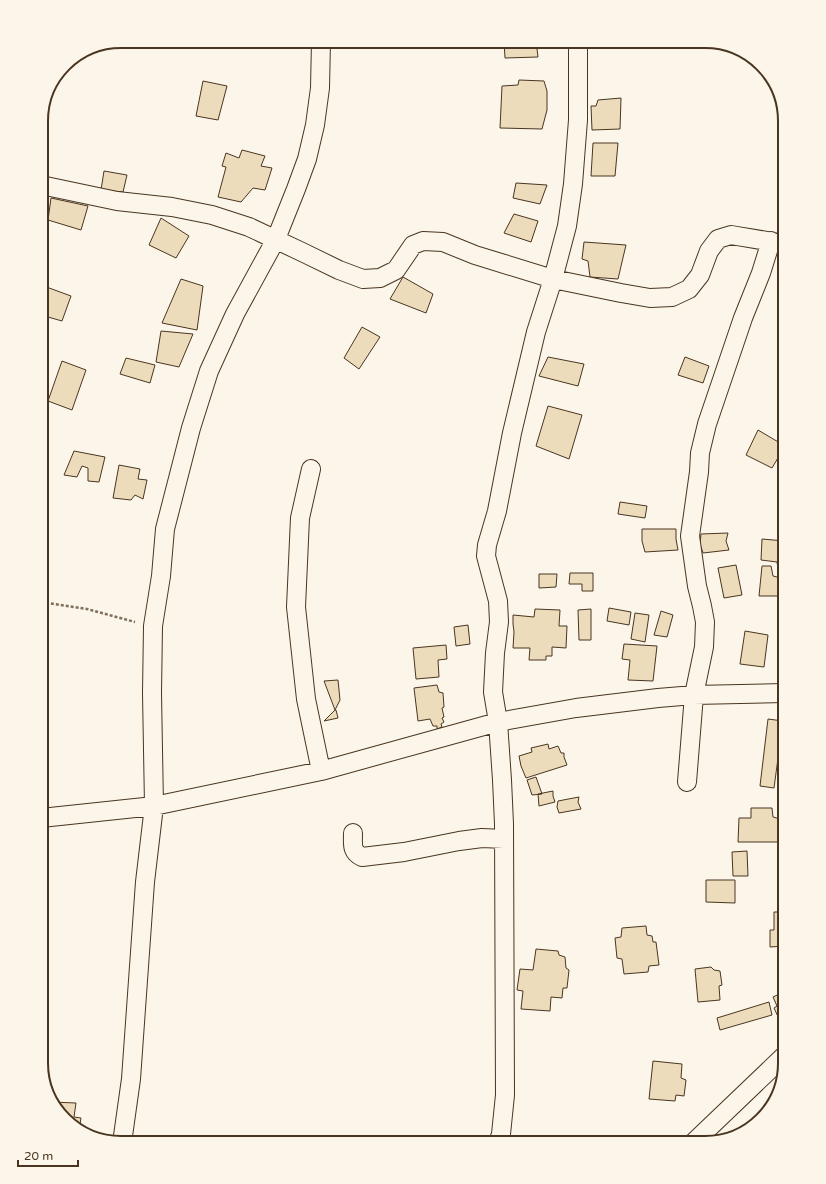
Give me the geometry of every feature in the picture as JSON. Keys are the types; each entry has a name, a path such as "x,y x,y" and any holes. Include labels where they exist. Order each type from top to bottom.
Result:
{"street":[{"path":"123,1136 131,1079 145,882 154,806 152,693 153,626 161,576 166,529 190,428 209,371 235,314 276,240 306,160 315,125 320,88 321,48"},
{"path":"500,1136 505,1095 504,839 498,722 493,692 495,653 499,622 498,601 486,556 487,545 497,511 512,433 536,332 553,279 567,226 573,184 578,120 578,48"},
{"path":"48,186 117,200 172,207 212,215 249,227 339,270 363,279 380,278 396,270 413,245 424,241 443,242 553,279 650,298 672,296 689,289 700,275 709,251 718,239 731,235 778,242 761,273 743,318 707,424 700,453 699,472 690,536 697,586 704,617 704,647 694,695 687,782"},
{"path":"311,470 300,518 296,607 306,699 321,771"},
{"path":"48,817 154,806 321,771 498,722 576,708 694,695 778,693"},
{"path":"353,833 354,848 357,855 362,857 404,852 482,838 504,839"},
{"path":"700,1136 778,1062"}],"path":[{"path":"48,603 87,609 153,626"}],"building":[{"path":"504,48 540,48 537,49 538,57 505,58"},
{"path":"519,80 544,81 547,91 547,110 542,129 500,128 502,86 518,85"},
{"path":"203,81 227,86 218,120 196,116"},
{"path":"621,98 620,129 592,130 591,106 596,106 598,100"},
{"path":"593,143 618,143 615,176 591,176"},
{"path":"242,150 265,156 261,166 272,168 265,190 253,188 241,202 218,197 226,167 222,166 226,153 239,158"},
{"path":"104,171 127,175 123,192 101,190"},
{"path":"516,183 547,185 540,204 513,198"},
{"path":"51,198 88,206 81,230 48,220"},
{"path":"514,214 538,221 531,242 504,233"},
{"path":"161,218 189,236 176,258 149,245"},
{"path":"584,242 626,245 618,279 590,277 588,261 582,259"},
{"path":"403,277 433,294 426,313 390,299"},
{"path":"181,279 203,286 197,330 162,323"},
{"path":"48,288 71,296 62,321 48,317"},
{"path":"362,327 380,337 359,369 344,358"},
{"path":"161,331 193,334 179,367 156,362"},
{"path":"548,357 584,364 578,386 539,376"},
{"path":"685,357 709,366 703,383 678,375"},
{"path":"126,358 155,365 150,383 120,374"},
{"path":"62,361 86,370 72,410 48,401"},
{"path":"548,406 582,415 569,459 536,446"},
{"path":"758,430 778,442 778,458 772,468 746,455"},
{"path":"74,451 105,457 99,482 88,481 88,468 82,466 77,477 64,475"},
{"path":"119,465 140,469 138,479 147,480 143,499 135,495 131,500 113,498"},
{"path":"620,502 647,506 645,518 618,514"},
{"path":"642,529 676,529 678,550 645,552 642,541"},
{"path":"728,533 726,541 729,550 703,553 700,544 701,534"},
{"path":"762,539 778,540 778,569 777,562 761,560"},
{"path":"736,565 742,595 724,598 718,568"},
{"path":"762,566 771,566 773,576 778,577 778,596 759,596"},
{"path":"570,573 593,573 593,591 582,591 582,584 569,584"},
{"path":"539,574 557,574 556,587 539,588"},
{"path":"609,608 631,612 629,625 607,621"},
{"path":"535,609 560,610 559,626 567,626 566,648 552,647 552,656 546,656 546,660 529,660 530,648 513,648 513,615 534,617"},
{"path":"591,609 591,640 579,640 578,610"},
{"path":"661,611 673,615 667,637 654,635"},
{"path":"635,613 649,615 645,642 631,639"},
{"path":"468,625 470,644 456,646 454,627"},
{"path":"745,631 768,635 764,667 740,664"},
{"path":"624,644 657,646 653,681 628,680 630,660 622,659"},
{"path":"446,645 447,659 438,660 439,677 416,679 413,648"},
{"path":"338,680 340,700 335,710 324,681"},
{"path":"437,685 439,692 443,693 444,707 442,708 444,717 442,718 444,722 441,724 442,727 437,729 437,726 433,726 430,719 418,721 414,688"},
{"path":"335,710 338,718 324,721"},
{"path":"768,719 778,720 778,758 774,788 760,786"},
{"path":"548,744 549,749 558,746 561,753 564,753 567,765 526,778 519,756 532,752 531,748"},
{"path":"536,777 542,794 532,795 527,780"},
{"path":"553,791 555,802 539,806 538,794"},
{"path":"579,797 578,802 581,809 559,813 557,807 558,801"},
{"path":"751,808 772,808 773,817 778,818 778,842 738,842 739,818 751,818"},
{"path":"747,851 748,876 733,876 732,852"},
{"path":"706,880 735,880 735,903 706,902"},
{"path":"774,912 778,912 778,946 770,947 770,930 774,930"},
{"path":"646,926 647,935 652,936 653,942 656,942 659,965 649,966 648,972 624,974 622,959 617,958 615,938 621,937 622,928"},
{"path":"536,949 558,951 559,955 565,957 566,968 569,970 567,988 563,988 562,998 551,997 550,1011 521,1009 523,991 517,990 520,969 533,970"},
{"path":"711,967 714,970 720,971 722,985 719,986 720,1000 698,1002 695,969"},
{"path":"778,995 778,1017 774,1008 777,1006 773,997"},
{"path":"769,1002 772,1015 720,1030 717,1018"},
{"path":"653,1061 682,1064 681,1078 686,1080 684,1096 676,1095 675,1101 649,1099"},
{"path":"60,1102 76,1103 74,1117 81,1118 80,1123 69,1115"}]}
